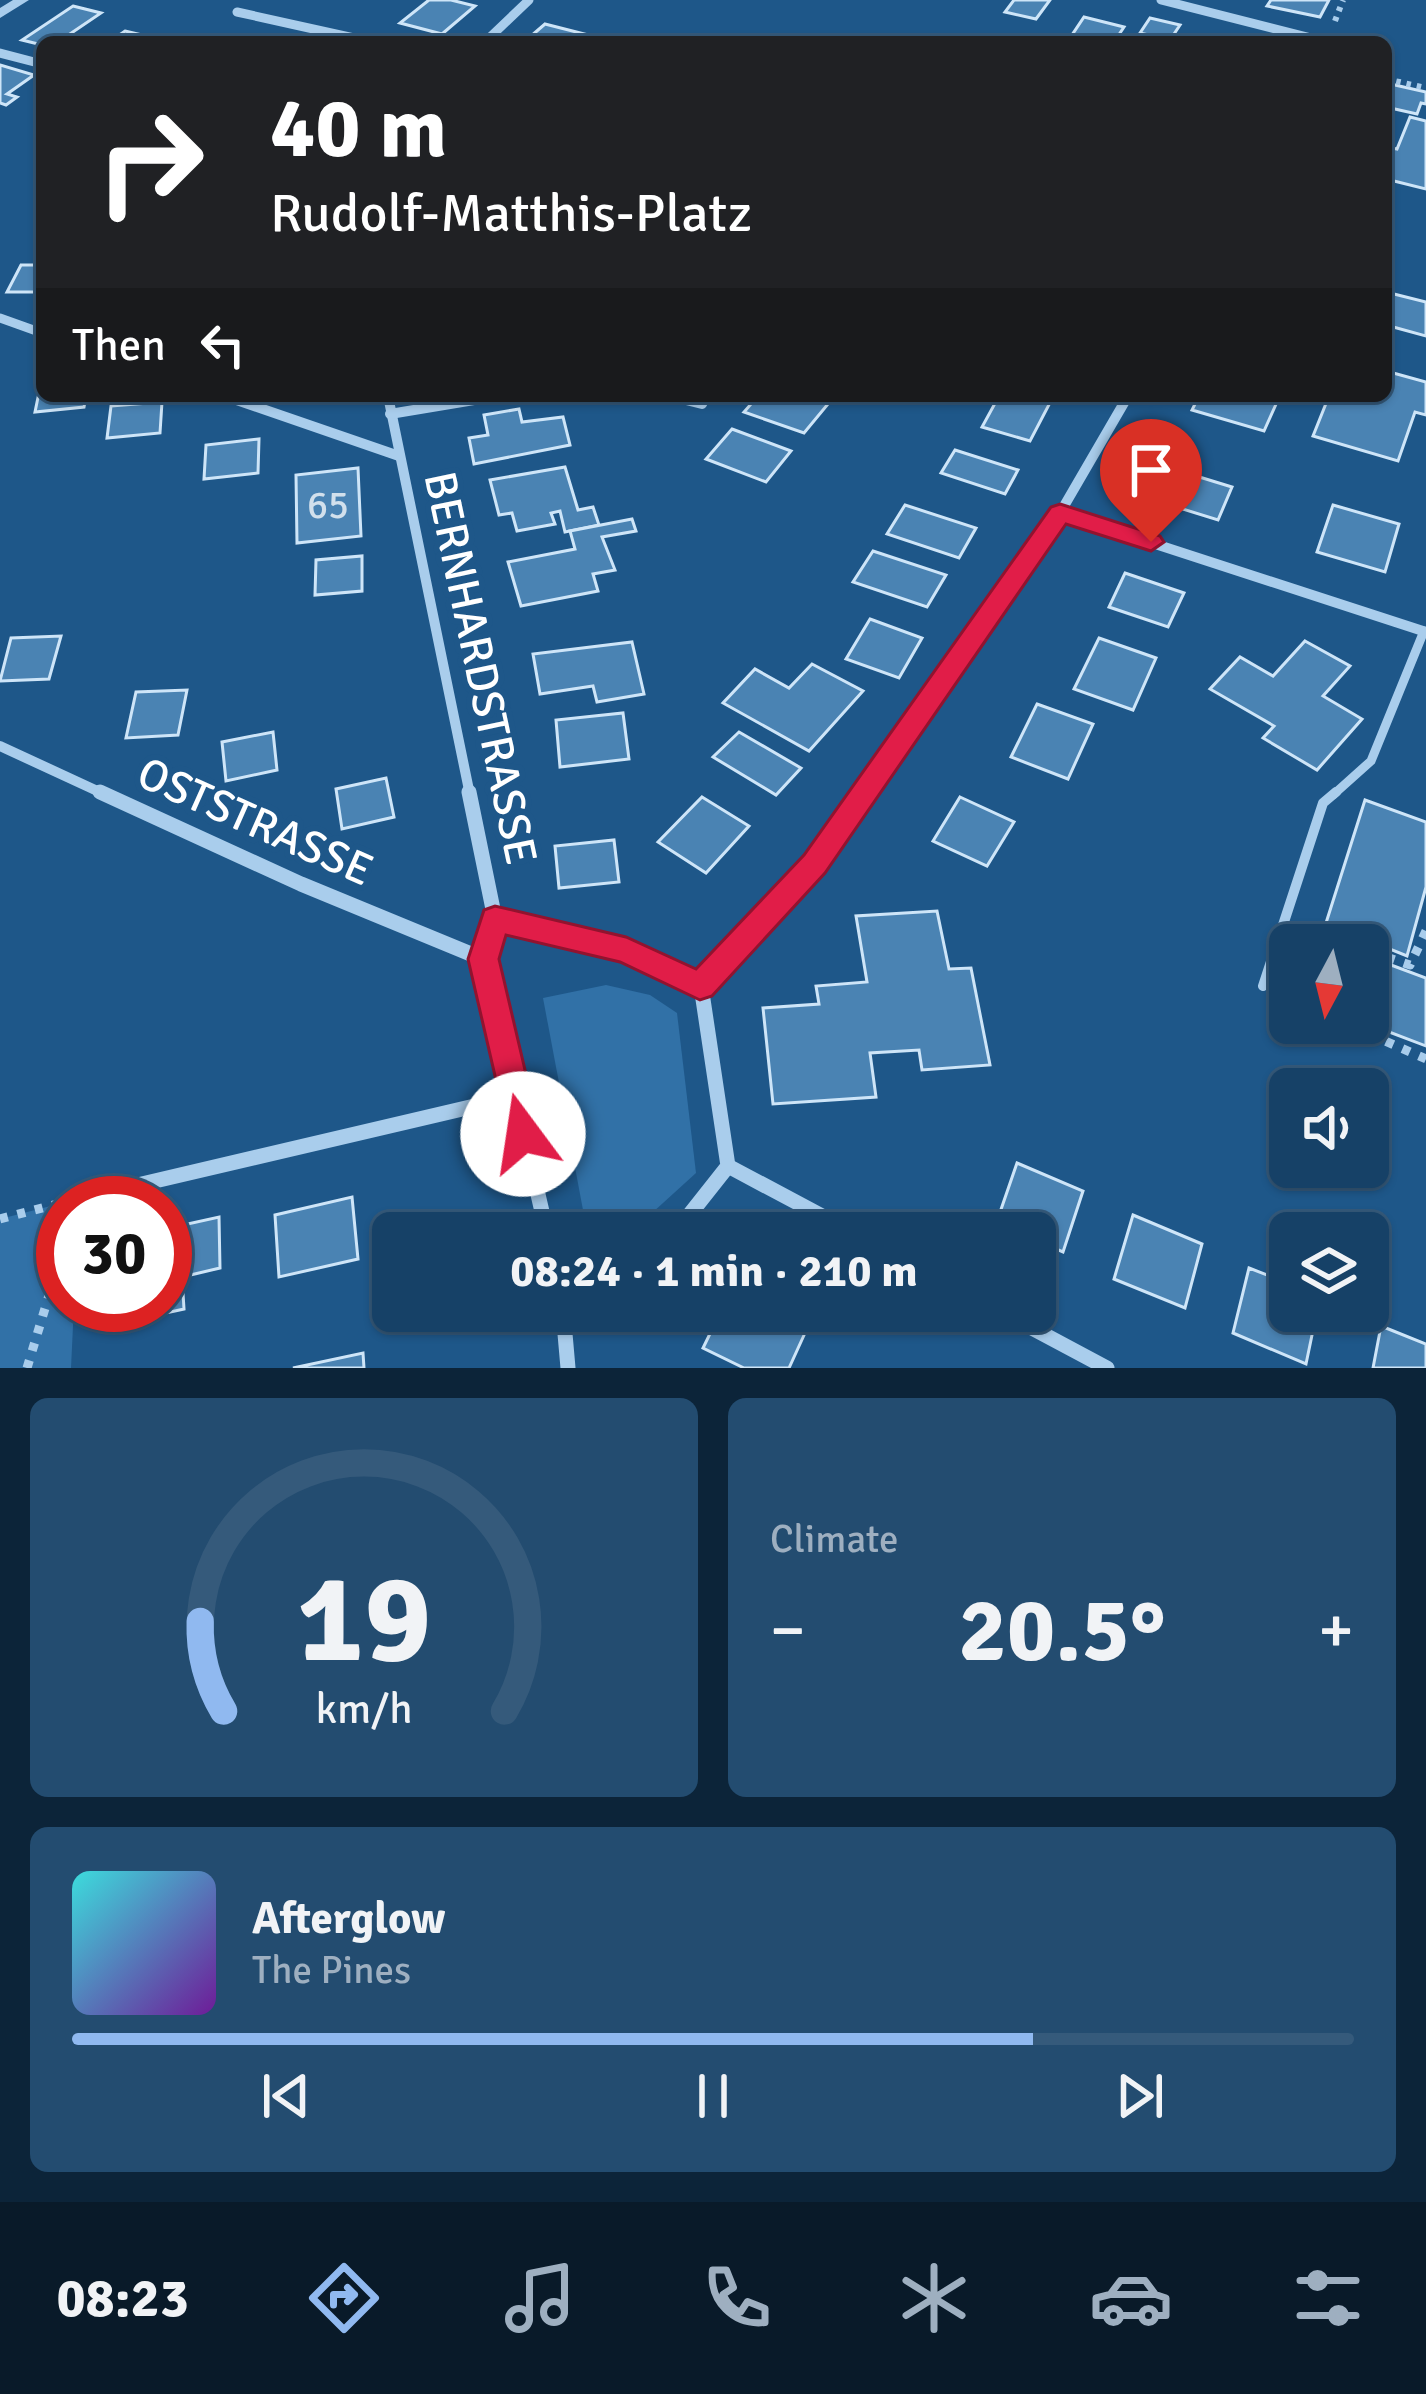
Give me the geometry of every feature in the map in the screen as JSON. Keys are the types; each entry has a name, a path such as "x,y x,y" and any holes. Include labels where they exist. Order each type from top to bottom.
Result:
{"street":[{"path":"0,14 22,0"},
{"path":"490,36 529,0"},
{"path":"1161,0 1311,36"},
{"path":"237,12 345,36"},
{"path":"0,52 36,62"},
{"path":"0,319 36,331"},
{"path":"242,402 399,456"},
{"name":"BERNHARDSTRASSE","path":"389,402 495,920 483,959 542,1212"},
{"path":"390,414 461,402"},
{"path":"694,402 702,404"},
{"path":"700,986 815,864 1060,513 1125,402"},
{"path":"1060,513 1425,632"},
{"name":"OSTSTRASSE","path":"0,746 301,884 483,959"},
{"path":"495,920 626,950 700,986"},
{"path":"692,1212 728,1166 700,986"},
{"path":"175,1176 513,1096"},
{"path":"728,1166 815,1212"},
{"path":"565,1332 568,1368"},
{"path":"1039,1332 1107,1368"}],"lane":[{"path":"1262,986 1323,803 1371,761 1425,632"}],"path":[{"path":"1392,80 1426,88"},
{"path":"1426,931 1410,965 1386,957 1366,1034 1426,1059"},
{"path":"0,1219 36,1210"},
{"path":"27,1368 38,1332"}],"shaded area":[{"path":"606,985 650,995 677,1013 696,1173 653,1212 583,1212 543,998"},
{"path":"36,1210 36,1332 73,1332 71,1368 0,1368 0,1219"}],"building":[{"path":"429,0 475,6 442,34 400,23"},
{"path":"1014,0 1050,0 1036,19 1005,12"},
{"path":"1271,0 1329,0 1320,17 1267,6"},
{"path":"73,6 101,13 67,36 36,36 36,44 22,40"},
{"path":"1084,17 1124,27 1118,36 1072,35"},
{"path":"1150,18 1180,25 1173,36 1140,33"},
{"path":"545,24 592,36 531,36"},
{"path":"0,65 34,75 7,94 17,97 6,105 0,103"},
{"path":"1392,84 1426,92 1426,104 1421,103 1417,114 1392,108"},
{"path":"1410,117 1426,121 1426,189 1392,180 1392,148 1397,149"},
{"path":"21,265 36,265 36,292 7,292"},
{"path":"1392,294 1426,302 1426,336 1392,327"},
{"path":"1392,373 1426,382 1426,415 1415,412 1398,461 1313,436 1327,402 1392,402"},
{"path":"37,402 85,402 84,407 35,412"},
{"path":"162,402 160,433 107,438 111,406"},
{"path":"753,402 828,404 804,433 744,412"},
{"path":"996,402 1050,402 1030,441 982,427"},
{"path":"1196,402 1277,402 1264,431 1192,410"},
{"path":"519,409 522,422 563,417 570,445 474,464 469,438 488,435 484,415"},
{"path":"732,429 791,451 766,482 706,459"},
{"path":"259,439 258,473 204,479 206,445"},
{"path":"955,450 1018,470 1005,494 941,473"},
{"path":"1157,464 1232,487 1218,520 1141,496"},
{"path":"565,467 578,510 593,507 599,525 565,532 560,511 551,513 555,524 517,531 512,513 499,515 490,480"},
{"path":"358,468 361,536 297,543 296,475"},
{"path":"905,505 976,528 959,558 887,534"},
{"path":"1333,505 1399,524 1385,572 1317,552"},
{"path":"632,519 636,531 602,537 615,570 593,574 598,591 521,606 508,562 575,549 570,531"},
{"path":"873,551 946,575 927,607 853,582"},
{"path":"362,556 362,591 315,595 316,560"},
{"path":"1125,573 1184,593 1168,627 1109,607"},
{"path":"870,619 922,638 899,678 846,659"},
{"path":"61,636 49,679 0,681 11,638"},
{"path":"1099,638 1156,658 1133,710 1074,689"},
{"path":"1305,641 1350,666 1323,696 1362,719 1317,770 1263,738 1274,726 1210,689 1240,657 1273,676"},
{"path":"632,642 644,694 597,702 593,686 540,694 533,654"},
{"path":"812,664 863,691 809,751 723,703 755,669 789,688"},
{"path":"187,690 178,735 126,738 136,692"},
{"path":"1037,704 1093,724 1068,779 1011,757"},
{"path":"623,713 629,759 560,767 556,720"},
{"path":"273,732 277,770 226,781 222,742"},
{"path":"739,732 801,768 776,795 713,757"},
{"path":"386,778 394,817 342,829 336,789"},
{"path":"702,797 749,826 706,873 658,842"},
{"path":"960,797 1014,822 987,866 933,841"},
{"path":"1365,800 1426,822 1426,887 1407,956 1389,949 1389,924 1326,924"},
{"path":"614,840 619,882 559,888 555,846"},
{"path":"937,911 949,969 971,968 990,1065 922,1070 919,1050 870,1053 876,1097 773,1104 763,1008 819,1004 816,986 867,982 856,916"},
{"path":"1391,965 1426,978 1426,1046 1389,1032"},
{"path":"1017,1163 1083,1191 1063,1252 1056,1249 1056,1212 1000,1212"},
{"path":"352,1197 358,1259 279,1277 275,1215"},
{"path":"1133,1215 1202,1244 1185,1308 1114,1279"},
{"path":"219,1217 220,1268 192,1275 192,1223"},
{"path":"1249,1268 1269,1276 1269,1332 1313,1332 1306,1364 1233,1333"},
{"path":"1389,1329 1426,1344 1426,1368 1373,1368 1380,1332"},
{"path":"711,1332 805,1332 789,1368 744,1368 703,1348"},
{"path":"363,1353 364,1368 293,1368"}],"route":[{"path":"523,1134 483,959 495,920 626,950 700,986 815,864 1060,513 1151,542"}]}
